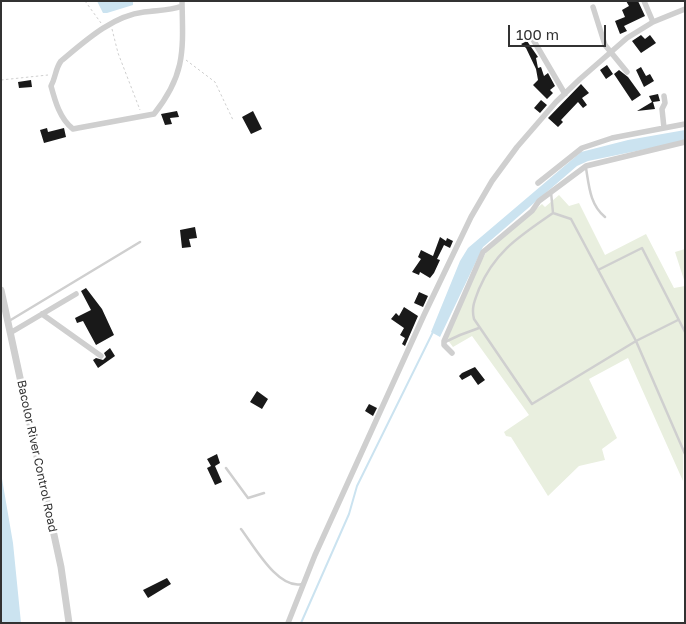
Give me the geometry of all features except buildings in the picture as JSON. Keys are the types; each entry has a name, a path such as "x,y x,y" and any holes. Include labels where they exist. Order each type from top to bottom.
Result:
{"street":[{"path":"644,1 653,22"},
{"path":"182,4 183,56 180,69 164,102 154,114 73,128 67,124 51,86 56,74 56,67 61,61 114,21 144,12 169,11 182,4"},
{"path":"593,7 603,40 627,72"},
{"path":"288,623 303,583 420,324 492,181 517,147 565,94 611,53 628,38 653,22 685,9"},
{"path":"531,36 565,94"},
{"path":"664,96 665,103 662,109 664,128"},
{"path":"538,183 582,148 612,138 685,124"},
{"path":"452,353 444,343 483,252 551,191 586,166 685,142"},
{"name":"Bacolor River Control Road","path":"1,290 61,567 69,623"},
{"path":"10,333 76,294"},
{"path":"42,314 101,356"}],"lane":[{"path":"586,166 594,203 597,211 605,217"},
{"path":"551,191 553,213"},
{"path":"553,213 571,219 636,341 685,454"},
{"path":"553,213 509,244 487,269 472,308 474,319 532,404 636,341 678,320"},
{"path":"8,322 140,242"},
{"path":"598,270 642,248 685,332"},
{"path":"444,343 460,334 480,328"},
{"path":"226,468 248,498 264,493"},
{"path":"241,529 281,580 295,585 303,583"}],"path":[{"path":"85,1 104,28"},
{"path":"114,21 111,33 143,117"},
{"path":"183,56 198,71 215,82 233,120"},
{"path":"1,80 33,75 56,74"}],"green space":[{"path":"559,195 569,206 579,203 605,255 646,234 674,288 685,286 683,481 628,358 589,379 617,438 602,449 605,460 579,466 548,496 511,437 506,436 504,432 529,415 472,336 453,347 447,339 476,270 487,251 542,204 545,207"},
{"path":"685,249 685,283 675,252"}],"water":[{"path":"97,1 133,1 133,5 103,13"},
{"path":"685,130 685,141 588,161 577,166 483,247 440,337 431,332 460,261 468,248 581,152 628,140"},
{"path":"1,473 13,543 21,623 1,623"}],"waterway":[{"path":"301,623 349,514 357,486 433,332"}]}
